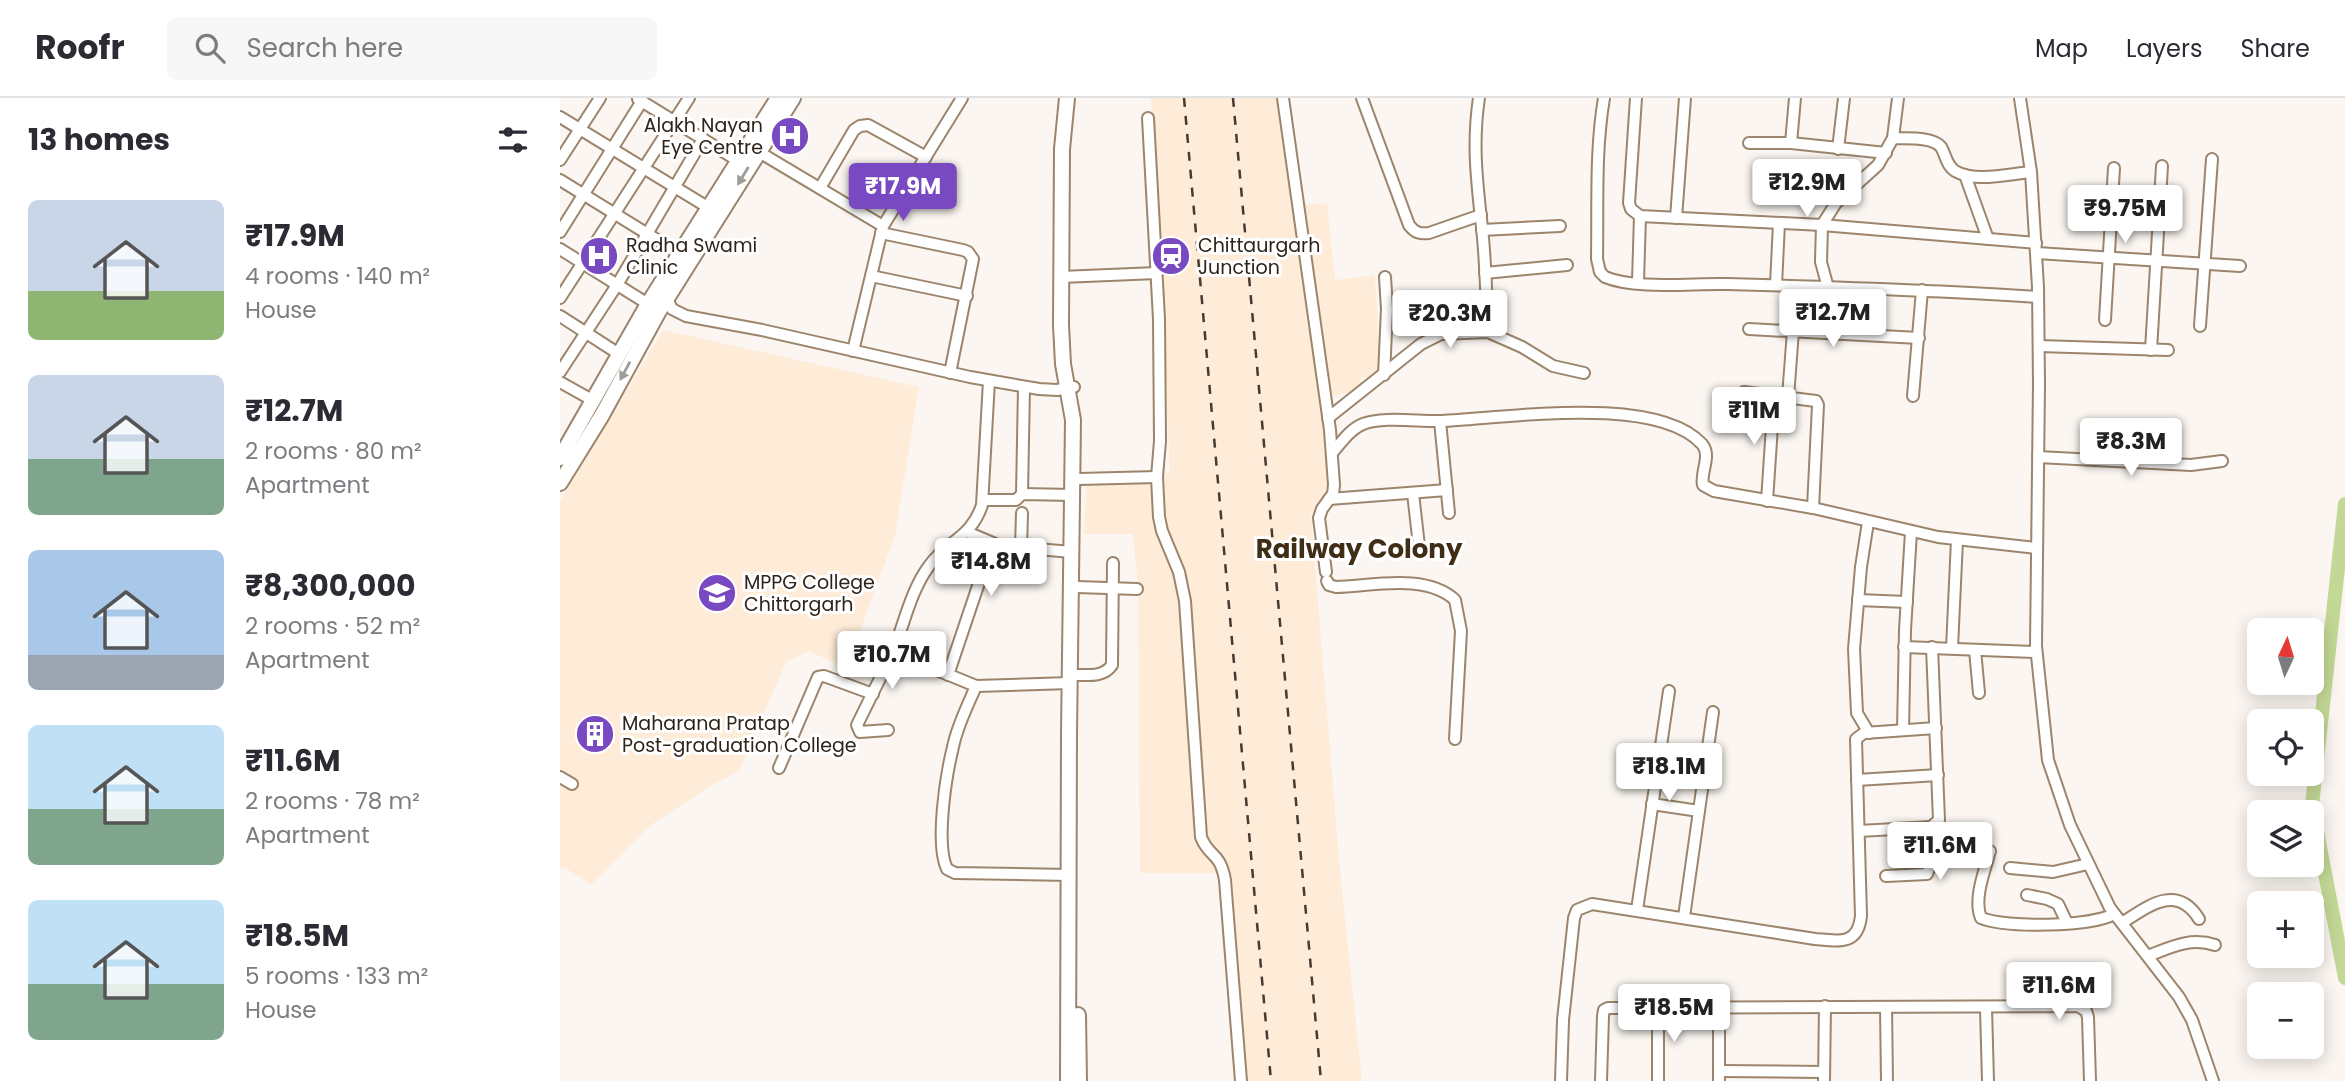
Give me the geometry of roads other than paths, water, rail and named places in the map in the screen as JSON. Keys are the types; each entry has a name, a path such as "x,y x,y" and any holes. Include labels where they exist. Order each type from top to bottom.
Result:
{"main road":[{"path":"560,457 565,438 594,401 648,304 778,98"},
{"path":"560,483 667,300 793,98"},
{"path":"1067,98 1062,149 1065,277 1073,420 1073,679 1079,1081"},
{"path":"1065,277 1069,151 1074,98"},
{"path":"1068,1081 1073,679 1079,479 1079,420 1070,388"}],"street":[{"path":"560,160 600,98"},
{"path":"560,298 689,98"},
{"path":"853,351 882,229 962,98"},
{"path":"1283,98 1332,453 1334,485 1319,518 1326,577 1329,585 1336,587 1424,585 1439,589 1455,600 1461,631 1455,739"},
{"path":"1362,98 1413,231 1429,233 1481,215"},
{"path":"1479,98 1474,146 1489,332"},
{"path":"1604,98 1598,154 1598,267 1602,275 1610,279 1661,285 1828,285 2038,296"},
{"path":"1636,98 1629,203 1631,209 1640,216 1822,225 1988,239 2109,258 2241,266"},
{"path":"1676,218 1685,98"},
{"path":"1791,143 1795,98"},
{"path":"1838,149 1843,98"},
{"path":"1829,332 1828,285 1821,262 1822,225 1836,203 1878,165 1886,153 1893,138 1898,98"},
{"path":"2020,98 2031,172 2036,248 2039,346 2036,652 2049,760 2070,825 2088,864 2118,919 2179,997 2192,1020 2213,1081"},
{"path":"560,232 640,100 737,160"},
{"path":"560,117 709,208"},
{"path":"1148,118 1157,273 1159,517 1179,572 1185,601 1201,837 1205,847 1221,861 1225,880 1241,1081"},
{"path":"820,188 854,130 860,126 868,125 926,157"},
{"path":"1893,138 1934,142 1940,146 1949,166 1965,175 2031,172"},
{"path":"560,372 584,331 617,285 645,233 703,139"},
{"path":"1749,143 1791,143 1886,153"},
{"path":"759,152 882,229 968,252 974,264 950,373"},
{"path":"2200,327 2211,159"},
{"path":"2151,350 2162,166"},
{"path":"2105,320 2114,168"},
{"path":"1965,175 1988,239"},
{"path":"560,180 680,254"},
{"path":"1638,282 1640,216"},
{"path":"1776,285 1779,223"},
{"path":"1482,230 1560,226"},
{"path":"560,249 648,304"},
{"path":"1485,273 1567,265"},
{"path":"1065,277 1157,273"},
{"path":"871,276 967,296"},
{"path":"1384,375 1387,309 1385,277"},
{"path":"662,284 667,300 676,313 686,316 989,381 1057,390 1070,388"},
{"path":"1913,396 1922,290"},
{"path":"560,316 620,354"},
{"path":"1749,329 1919,338"},
{"path":"1788,397 1793,331"},
{"path":"1328,418 1433,337 1489,332 1522,347 1553,366 1584,373"},
{"path":"2039,346 2168,350"},
{"path":"888,730 864,733 857,730 859,719 893,652 920,579 930,563 967,532 978,518 983,500 989,381"},
{"path":"560,382 594,401"},
{"path":"983,500 1016,500 1022,494 1024,387"},
{"path":"1744,392 1811,400 1818,405 1813,508"},
{"path":"1766,501 1773,396"},
{"path":"1332,453 1352,430 1365,423 1609,411 1664,422 1700,442 1707,456 1702,478 1706,488 1813,508 1911,532 2036,548"},
{"path":"1440,421 1450,513"},
{"path":"2038,457 2191,465 2222,461"},
{"path":"1079,479 1157,477"},
{"path":"1329,499 1447,490"},
{"path":"1413,493 1419,545"},
{"path":"1022,494 1073,495"},
{"path":"1021,549 1022,513"},
{"path":"1868,522 1854,649 1854,701 1857,713 1869,733"},
{"path":"967,532 997,545 1072,552"},
{"path":"1903,730 1911,532"},
{"path":"1952,649 1957,540"},
{"path":"948,674 982,574 997,545"},
{"path":"945,550 982,574"},
{"path":"893,652 976,686 1073,679 1101,674 1111,668 1113,563"},
{"path":"1077,587 1137,589"},
{"path":"1858,600 1907,602"},
{"path":"1905,647 2036,652"},
{"path":"1859,831 1929,827 1936,825 1940,815 1932,648"},
{"path":"1975,650 1979,693"},
{"path":"779,768 818,677 824,676 873,694"},
{"path":"976,686 953,745 941,832 941,850 947,869 955,873 1070,875"},
{"path":"1637,910 1669,691"},
{"path":"1684,917 1713,712"},
{"path":"1561,1081 1563,1020 1577,910 1592,904 1815,939 1848,939 1856,935 1861,916 1856,739 1869,733 1936,728"},
{"path":"1857,780 1938,775"},
{"path":"560,777 572,784"},
{"path":"1653,804 1699,811"},
{"path":"1886,876 1927,874 1931,864 1929,827"},
{"path":"1990,851 1981,883 1978,910 1981,918 2008,922 2090,922 2118,919 2171,899 2188,904 2199,919"},
{"path":"2010,867 2053,872 2088,864"},
{"path":"2027,895 2059,904 2067,923"},
{"path":"2148,956 2188,942 2204,941 2215,945"},
{"path":"1719,1007 1719,1076 1824,1077 1825,1006"},
{"path":"1601,1081 1604,1010 1615,1007 1825,1006 2082,1007 2088,1017 2090,1081"},
{"path":"1658,1007 1658,1081"},
{"path":"1886,1007 1887,1081"},
{"path":"1986,1007 1988,1081"}],"waterway":[{"path":"2345,504 2312,805 2345,978"}],"railway":[{"path":"1184,98 1271,1081"},
{"path":"1233,98 1321,1081"}],"place":[{"name":"Alakh Nayan Eye Centre","path":"790,136"},
{"name":"Radha Swami Clinic","path":"599,256"},
{"name":"Chittaurgarh Junction","path":"1171,256"},
{"name":"MPPG College Chittorgarh","path":"717,593"},
{"name":"Maharana Pratap Post-graduation College","path":"595,734"}],"district":[{"name":"Railway Colony","path":"1359,549"}]}
